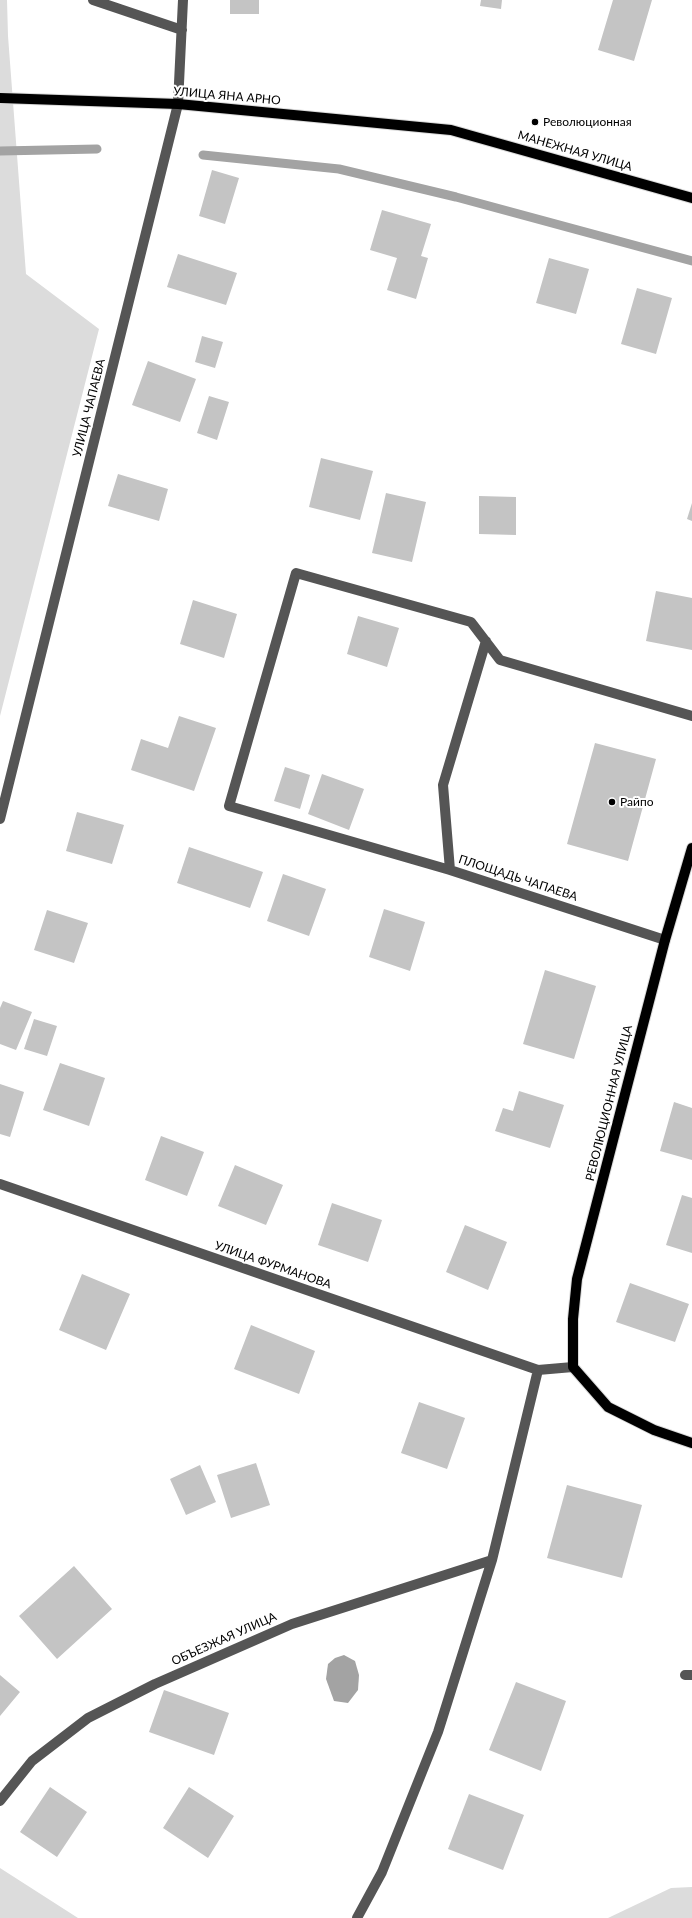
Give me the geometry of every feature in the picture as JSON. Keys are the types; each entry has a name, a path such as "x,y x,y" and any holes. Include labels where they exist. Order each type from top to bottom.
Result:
{"main road":[{"name":"УЛИЦА ЯНА АРНО","path":"4,99 178,104 451,130"},
{"name":"МАНЕЖНАЯ УЛИЦА","path":"451,130 692,198"},
{"name":"РЕВОЛЮЦИОННАЯ УЛИЦА","path":"573,1367 573,1319 577,1279 665,940 692,848"},
{"path":"573,1367 608,1407 654,1430 692,1443"}],"street":[{"path":"93,0 182,30"},
{"name":"УЛИЦА ЧАПАЕВА","path":"0,819 178,104 183,0"},
{"path":"450,870 229,806 296,573 471,622 500,660 692,716"},
{"name":"ПЛОЩАДЬ ЧАПАЕВА","path":"486,641 443,785 450,870 665,940"},
{"name":"УЛИЦА ФУРМАНОВА","path":"0,1184 538,1370"},
{"path":"357,1918 382,1872 438,1732 492,1560 538,1370 573,1367"},
{"name":"ОБЪЕЗЖАЯ УЛИЦА","path":"0,1801 32,1761 88,1718 155,1684 292,1624 492,1560"}],"shaded area":[{"path":"0,0 7,0 8,36 26,274 99,329 0,716"},
{"path":"344,1655 355,1661 359,1675 358,1690 348,1703 334,1701 326,1679 328,1664 335,1658"},
{"path":"0,1868 78,1918 0,1918"},
{"path":"692,1887 692,1918 608,1918 671,1888"}],"building":[{"path":"230,0 259,0 259,14 230,14"},
{"path":"481,0 502,0 501,9 480,6"},
{"path":"613,0 652,0 634,61 598,50"},
{"path":"212,170 239,178 225,224 199,216"},
{"path":"382,210 431,224 421,256 428,258 416,299 387,290 397,258 370,250"},
{"path":"178,254 237,273 226,305 167,287"},
{"path":"549,258 589,269 576,314 536,303"},
{"path":"637,288 672,298 656,354 621,344"},
{"path":"202,336 223,342 215,368 195,362"},
{"path":"148,361 196,379 180,422 132,405"},
{"path":"209,396 229,402 217,440 197,433"},
{"path":"321,458 373,471 360,520 309,507"},
{"path":"118,474 168,489 159,521 108,506"},
{"path":"386,493 426,502 412,562 372,553"},
{"path":"479,496 516,497 516,535 479,534"},
{"path":"692,503 692,521 687,519"},
{"path":"656,591 692,598 692,650 646,641"},
{"path":"193,600 237,614 224,658 180,644"},
{"path":"358,616 399,628 387,667 347,654"},
{"path":"179,716 216,728 194,791 131,770 141,739 168,748"},
{"name":"Райпо","path":"595,743 656,759 628,861 567,844"},
{"path":"285,767 310,775 300,809 274,801"},
{"path":"322,774 364,789 349,830 308,814"},
{"path":"77,812 124,825 112,864 66,851"},
{"path":"189,847 263,872 250,908 177,883"},
{"path":"283,874 326,889 309,936 267,921"},
{"path":"384,909 425,922 410,971 369,957"},
{"path":"47,910 88,923 74,963 34,950"},
{"path":"545,970 596,986 574,1059 523,1044"},
{"path":"3,1001 32,1012 16,1050 0,1044 0,1008"},
{"path":"34,1019 57,1026 47,1056 24,1049"},
{"path":"60,1063 105,1078 89,1126 43,1110"},
{"path":"0,1084 24,1092 10,1137 0,1134"},
{"path":"519,1091 564,1105 550,1148 495,1131 503,1108 513,1111"},
{"path":"674,1102 692,1108 692,1160 660,1151"},
{"path":"161,1136 204,1152 187,1196 145,1180"},
{"path":"235,1165 283,1185 266,1225 218,1206"},
{"path":"682,1195 692,1198 692,1253 666,1245"},
{"path":"332,1203 382,1220 368,1262 318,1245"},
{"path":"465,1225 507,1242 488,1290 446,1272"},
{"path":"82,1274 130,1294 106,1350 59,1330"},
{"path":"630,1283 689,1304 675,1342 616,1322"},
{"path":"251,1325 315,1351 299,1394 234,1369"},
{"path":"419,1402 465,1418 447,1469 401,1453"},
{"path":"256,1463 270,1505 231,1518 217,1475"},
{"path":"200,1465 216,1502 186,1515 170,1479"},
{"path":"567,1485 642,1505 622,1578 547,1558"},
{"path":"74,1566 112,1609 57,1659 19,1616"},
{"path":"0,1675 20,1692 0,1716"},
{"path":"516,1682 566,1701 541,1771 489,1750"},
{"path":"164,1690 229,1713 214,1755 149,1732"},
{"path":"50,1787 87,1812 57,1857 20,1832"},
{"path":"189,1787 234,1816 208,1858 163,1828"},
{"path":"469,1794 524,1815 503,1870 448,1849"}],"waterway":[{"path":"0,151 97,149"},
{"path":"203,155 339,169 456,197 692,261"}],"place":[{"name":"Революционная","path":"535,122"},
{"name":"Райпо","path":"612,802"}]}
